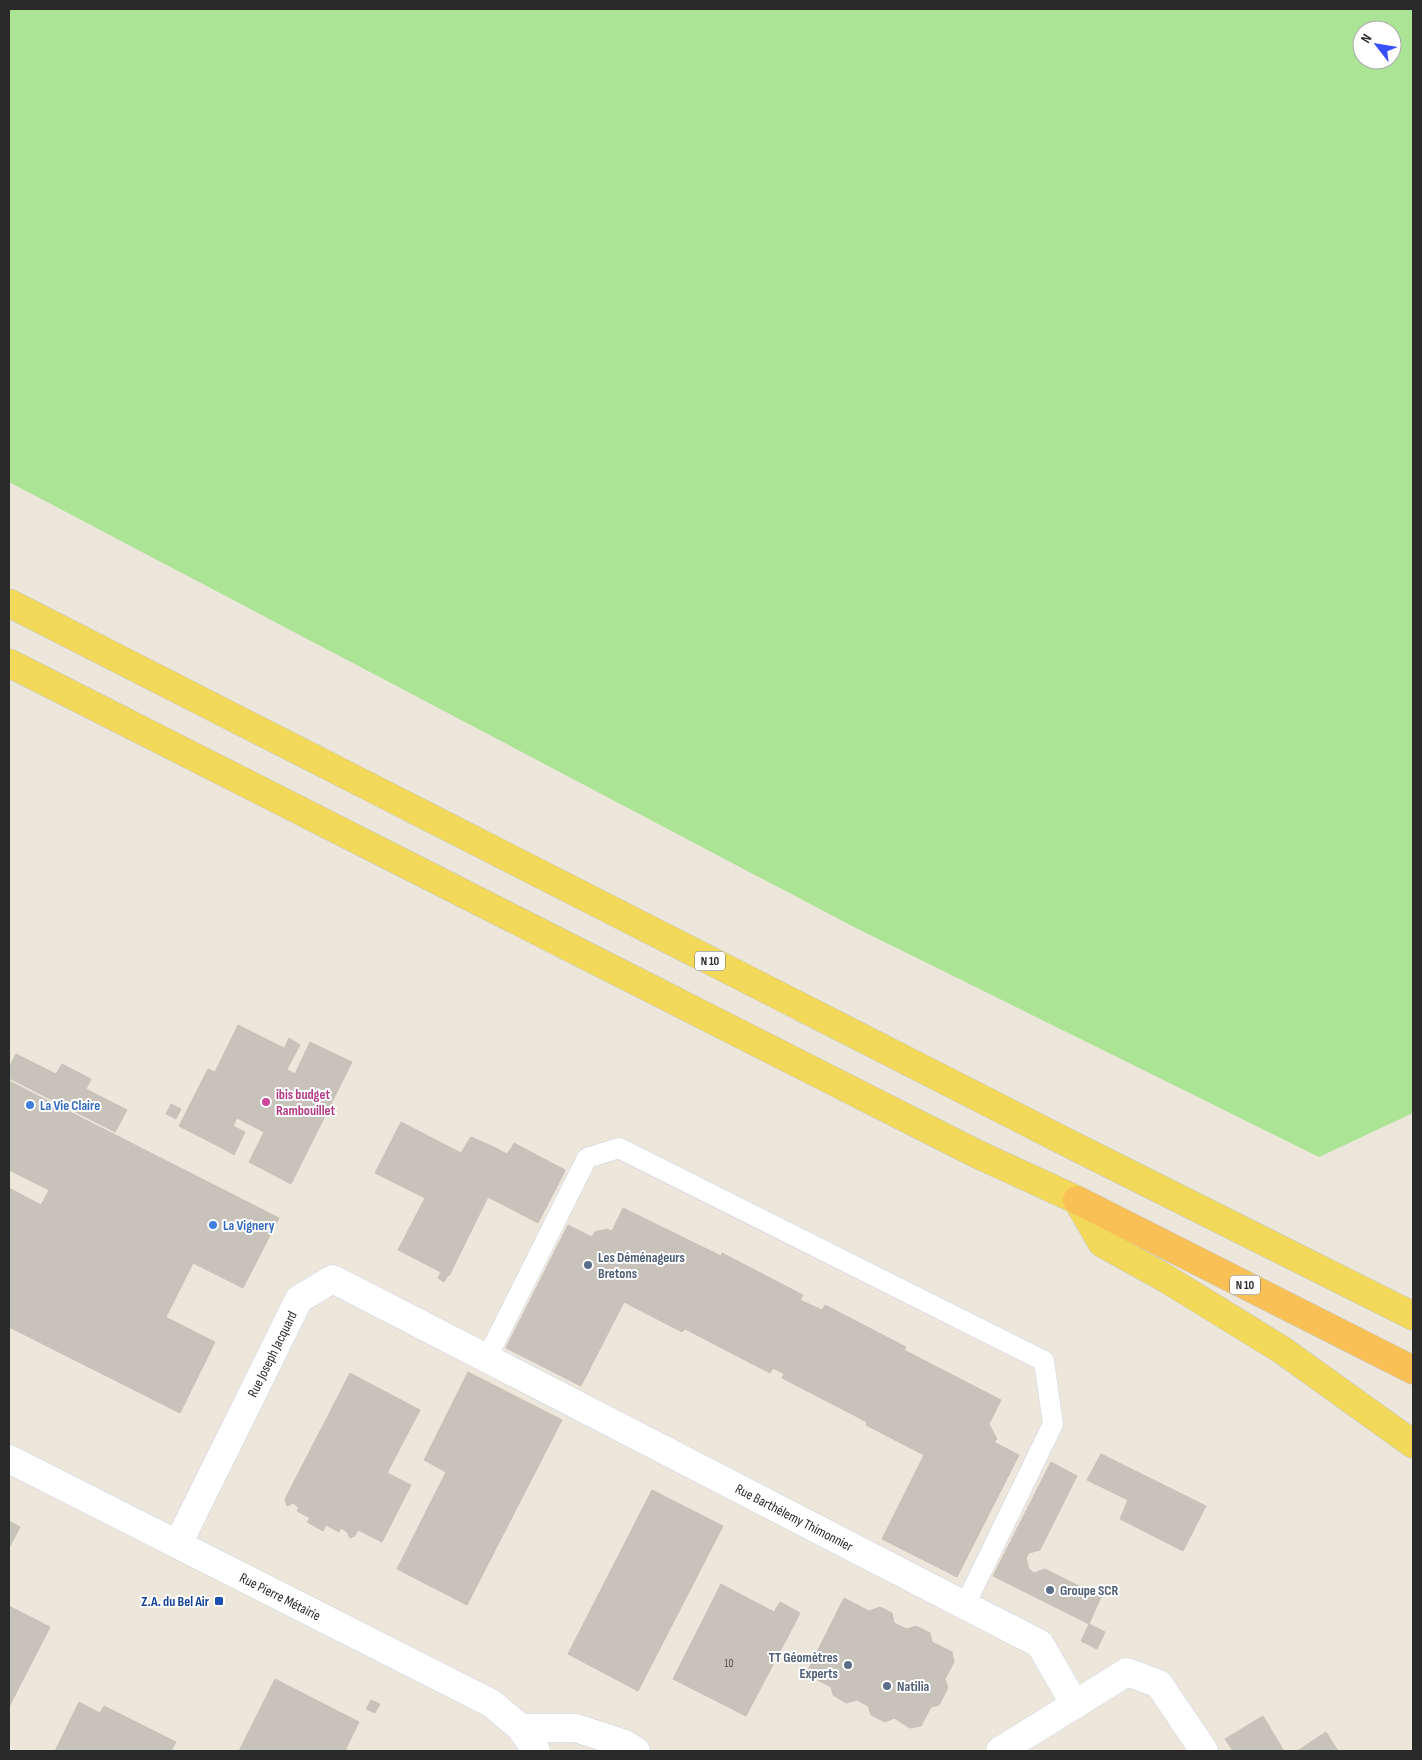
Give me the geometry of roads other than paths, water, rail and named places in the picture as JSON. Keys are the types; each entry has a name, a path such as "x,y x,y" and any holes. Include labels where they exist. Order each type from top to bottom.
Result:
{"highway":[{"name":"N 10","path":"1077,1200 1413,1370"}],"main road":[{"name":"N 10","path":"9,603 1042,1130 1413,1316"},
{"name":"N 10","path":"9,663 975,1153 1077,1200"},
{"path":"1077,1200 1102,1243 1173,1282 1282,1350 1413,1444"}],"street":[{"name":"Rue Joseph Jacquard","path":"178,1544 299,1299 333,1279 487,1358"},
{"name":"Rue Barthélemy Thimonnier","path":"487,1358 1040,1644 1074,1705"},
{"name":"Rue Pierre Métairie","path":"9,1459 491,1703 521,1728 536,1751"},
{"path":"1000,1751 1128,1672 1159,1684 1204,1751"},
{"path":"521,1728 576,1728 625,1744 636,1751"}],"lane":[{"path":"487,1358 587,1158 619,1148 1044,1361 1053,1424 965,1606"}],"place":[{"name":"ibis budget Rambouillet","path":"266,1102"},
{"name":"La Vie Claire","path":"30,1105"},
{"name":"La Vignery","path":"213,1225"},
{"name":"Les Déménageurs Bretons","path":"588,1265"},
{"name":"Groupe SCR","path":"1050,1590"},
{"name":"Z.A. du Bel Air","path":"219,1601"},
{"name":"TT Géomètres Experts","path":"848,1665"},
{"name":"Natilia","path":"887,1686"}]}
